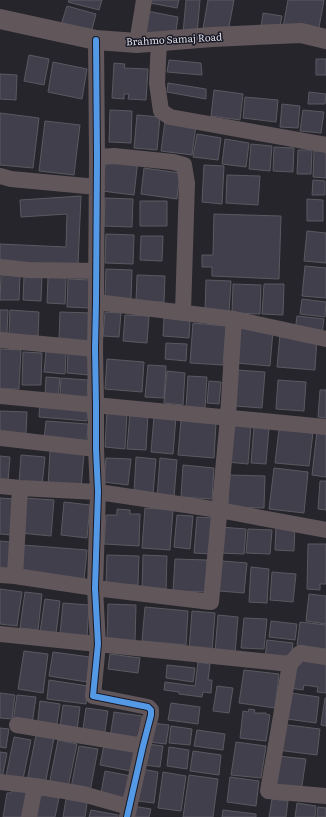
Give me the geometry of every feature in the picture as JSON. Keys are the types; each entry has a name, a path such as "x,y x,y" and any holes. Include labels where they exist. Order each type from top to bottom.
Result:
{"street":[{"path":"137,43 144,0"},
{"name":"Brahmo Samaj Road","path":"0,19 96,40 137,43 212,37 301,33 326,39"},
{"path":"0,782 83,794 128,812 151,715 151,710 148,707 93,696 98,644 95,588 98,492 95,349 97,187 96,40"},
{"path":"159,41 156,83 161,111 170,117 326,145"},
{"path":"97,157 114,156 173,162 184,166 187,183 183,312"},
{"path":"0,176 11,179 97,187"},
{"path":"0,267 28,270 96,272"},
{"path":"96,302 234,319 326,339"},
{"path":"20,488 7,576 211,602 228,417 234,319"},
{"path":"0,340 95,349"},
{"path":"0,396 326,427"},
{"path":"0,438 96,449"},
{"path":"0,486 98,492 219,510 326,530"},
{"path":"0,634 290,664"},
{"path":"326,657 300,653 290,664 268,791 326,796"},
{"path":"17,726 143,746"},
{"path":"29,817 35,786"}],"building":[{"path":"69,0 102,0 99,10 68,2"},
{"path":"150,0 179,0 177,8 150,3"},
{"path":"186,0 200,0 197,34 183,33"},
{"path":"208,0 234,0 228,32 202,34"},
{"path":"288,0 324,0 318,33 283,27"},
{"path":"67,6 96,14 90,37 60,28"},
{"path":"147,11 178,17 175,38 143,32"},
{"path":"263,13 282,16 279,31 261,28"},
{"path":"29,55 49,59 44,85 24,81"},
{"path":"316,59 326,59 326,75 316,75"},
{"path":"169,60 201,63 202,75 167,72"},
{"path":"53,62 87,69 82,99 48,92"},
{"path":"114,63 125,64 124,68 148,69 146,100 128,99 129,94 124,94 124,99 112,98"},
{"path":"0,74 17,75 16,100 0,99"},
{"path":"168,83 206,89 206,99 167,92"},
{"path":"214,90 243,94 240,120 211,116"},
{"path":"309,92 326,94 325,104 308,104"},
{"path":"245,97 278,100 276,122 243,118"},
{"path":"282,104 300,106 298,128 280,127"},
{"path":"110,110 132,111 131,143 109,142"},
{"path":"303,110 324,112 321,133 300,131"},
{"path":"0,113 39,118 33,168 0,165"},
{"path":"137,115 160,117 157,150 134,148"},
{"path":"45,121 80,125 74,175 39,171"},
{"path":"165,121 196,125 192,155 161,151"},
{"path":"197,134 221,138 218,160 193,157"},
{"path":"225,139 249,143 246,167 222,164"},
{"path":"251,144 272,146 270,171 249,169"},
{"path":"274,147 294,148 293,172 273,171"},
{"path":"298,150 312,150 311,174 297,174"},
{"path":"314,151 326,151 326,178 313,177"},
{"path":"106,157 138,160 134,195 102,191"},
{"path":"204,165 224,166 222,204 202,202"},
{"path":"144,168 180,173 177,199 141,194"},
{"path":"227,175 260,176 258,205 226,203"},
{"path":"313,180 325,181 325,195 312,195"},
{"path":"81,196 78,265 0,262 0,244 66,247 67,214 21,217 20,200"},
{"path":"105,198 133,199 132,227 104,226"},
{"path":"307,199 323,200 323,221 307,221"},
{"path":"140,201 167,201 167,226 140,226"},
{"path":"214,214 281,216 279,279 212,276 212,267 202,267 202,255 213,255"},
{"path":"307,231 326,233 326,263 304,261"},
{"path":"106,234 134,235 133,264 105,263"},
{"path":"141,236 163,236 162,261 140,260"},
{"path":"305,266 326,268 326,298 302,296"},
{"path":"106,269 132,270 131,300 105,299"},
{"path":"1,275 20,276 19,300 0,300"},
{"path":"137,275 165,276 164,302 136,302"},
{"path":"24,276 42,276 41,301 23,300"},
{"path":"48,277 66,278 65,304 47,303"},
{"path":"68,279 91,280 90,308 67,307"},
{"path":"206,280 231,281 229,313 205,312"},
{"path":"233,284 261,285 260,314 232,313"},
{"path":"264,284 284,284 283,315 262,314"},
{"path":"302,299 326,302 325,317 300,314"},
{"path":"0,310 8,310 7,333 0,333"},
{"path":"10,310 39,312 38,336 9,335"},
{"path":"60,312 92,313 91,341 59,340"},
{"path":"105,312 121,313 119,337 103,336"},
{"path":"125,315 149,316 147,343 123,341"},
{"path":"297,316 324,319 322,334 295,331"},
{"path":"164,318 190,321 189,338 163,336"},
{"path":"193,323 226,326 223,365 190,363"},
{"path":"238,328 273,331 270,366 236,363"},
{"path":"280,334 317,337 315,370 277,367"},
{"path":"166,343 187,344 186,361 165,359"},
{"path":"0,349 21,350 19,389 0,389"},
{"path":"46,351 66,353 65,374 44,372"},
{"path":"23,352 42,353 41,385 22,385"},
{"path":"68,353 91,355 89,375 67,373"},
{"path":"107,359 144,362 142,392 105,389"},
{"path":"148,365 166,366 164,398 145,397"},
{"path":"237,370 265,372 262,408 235,406"},
{"path":"167,371 185,373 183,405 164,403"},
{"path":"188,376 207,377 205,408 186,407"},
{"path":"46,377 60,378 58,397 45,396"},
{"path":"61,378 88,380 87,399 60,397"},
{"path":"278,380 306,382 304,411 276,409"},
{"path":"209,381 221,382 219,404 207,403"},
{"path":"320,390 326,390 326,418 318,417"},
{"path":"40,403 88,407 87,421 39,417"},
{"path":"0,411 27,412 26,434 0,433"},
{"path":"107,411 127,413 125,449 105,447"},
{"path":"130,413 148,414 146,450 127,449"},
{"path":"154,416 176,417 173,454 151,452"},
{"path":"181,420 216,423 214,458 178,455"},
{"path":"46,421 88,424 87,442 44,439"},
{"path":"230,424 251,425 248,464 227,462"},
{"path":"254,427 269,428 266,464 251,463"},
{"path":"279,429 313,433 309,466 275,463"},
{"path":"317,431 326,432 326,477 312,475"},
{"path":"50,451 84,454 81,489 48,486"},
{"path":"21,455 45,457 42,486 19,484"},
{"path":"0,456 10,457 8,481 0,481"},
{"path":"136,457 156,459 153,494 134,493"},
{"path":"106,458 131,459 128,485 104,482"},
{"path":"160,458 177,460 174,498 157,497"},
{"path":"183,465 214,468 212,499 181,497"},
{"path":"274,468 308,472 304,513 269,509"},
{"path":"229,475 265,476 264,508 228,507"},
{"path":"320,481 326,481 326,510 318,509"},
{"path":"0,498 14,499 11,535 0,534"},
{"path":"24,498 54,500 51,536 20,533"},
{"path":"64,502 90,505 87,538 61,535"},
{"path":"145,508 173,510 170,550 142,548"},
{"path":"117,509 130,510 130,514 140,514 139,546 104,544 106,515 117,515"},
{"path":"177,515 193,516 190,549 174,547"},
{"path":"197,517 213,518 210,554 194,553"},
{"path":"276,525 295,526 294,551 275,550"},
{"path":"221,527 246,529 244,554 219,553"},
{"path":"248,529 272,530 270,554 246,553"},
{"path":"0,541 10,542 8,572 0,572"},
{"path":"308,544 326,544 326,584 320,584 320,590 307,589"},
{"path":"23,545 87,550 84,580 20,575"},
{"path":"107,555 139,556 138,585 106,584"},
{"path":"143,555 167,556 166,592 142,591"},
{"path":"175,559 207,560 206,592 173,591"},
{"path":"222,561 247,563 244,593 219,591"},
{"path":"251,567 269,569 267,603 249,602"},
{"path":"272,572 296,574 293,602 270,600"},
{"path":"0,589 22,592 17,626 0,624"},
{"path":"25,592 42,594 38,630 20,628"},
{"path":"309,594 326,596 326,624 306,621"},
{"path":"45,599 60,601 56,634 40,632"},
{"path":"63,603 89,605 87,637 60,634"},
{"path":"108,604 136,605 135,642 107,641"},
{"path":"145,607 188,611 186,645 142,641"},
{"path":"192,611 215,613 212,652 189,650"},
{"path":"218,615 238,617 235,654 215,652"},
{"path":"244,618 267,619 264,649 241,648"},
{"path":"271,621 297,624 295,640 269,637"},
{"path":"300,622 326,625 326,649 297,645"},
{"path":"267,640 293,643 291,661 265,658"},
{"path":"24,651 48,654 43,693 18,689"},
{"path":"53,652 90,657 87,682 49,676"},
{"path":"110,654 140,658 138,673 108,669"},
{"path":"300,658 326,661 326,693 317,692 318,687 304,685 303,690 289,688"},
{"path":"198,662 210,664 208,680 212,680 211,693 203,692 202,697 179,694 179,692 164,690 165,682 195,686"},
{"path":"167,665 195,668 193,682 166,678"},
{"path":"244,670 279,674 275,708 239,703"},
{"path":"49,680 88,686 86,704 47,699"},
{"path":"217,686 233,688 229,713 213,711"},
{"path":"0,693 15,695 12,719 0,718"},
{"path":"291,693 319,697 316,723 287,719"},
{"path":"17,695 36,697 32,724 13,722"},
{"path":"326,698 326,726 321,725"},
{"path":"40,701 60,704 56,730 37,727"},
{"path":"171,703 200,707 198,724 168,720"},
{"path":"63,705 80,707 77,730 60,727"},
{"path":"86,708 108,711 104,738 82,735"},
{"path":"249,709 255,710 254,713 266,713 270,715 266,741 240,738 243,711 248,712"},
{"path":"114,712 142,716 138,742 110,738"},
{"path":"152,723 169,725 166,744 149,742"},
{"path":"280,724 320,729 317,755 277,750"},
{"path":"171,726 192,729 190,745 169,743"},
{"path":"0,728 9,729 6,748 0,747"},
{"path":"197,730 225,734 223,750 194,746"},
{"path":"36,735 54,738 45,785 27,781"},
{"path":"14,737 31,740 23,779 6,776"},
{"path":"58,740 77,744 68,788 49,785"},
{"path":"236,742 266,746 261,778 231,775"},
{"path":"147,744 163,746 160,767 144,765"},
{"path":"104,745 135,751 131,771 100,765"},
{"path":"79,746 98,749 90,792 71,788"},
{"path":"169,747 189,750 187,769 167,766"},
{"path":"193,751 221,755 219,775 190,771"},
{"path":"0,752 7,753 2,779 0,779"},
{"path":"278,756 306,759 301,792 274,788"},
{"path":"142,769 158,772 154,803 138,801"},
{"path":"105,771 131,776 127,793 122,798 101,793"},
{"path":"163,772 186,776 181,811 158,808"},
{"path":"189,775 218,779 213,817 183,817"},
{"path":"230,777 259,781 256,806 227,802"},
{"path":"12,790 28,792 24,817 3,817 7,793 11,793"},
{"path":"37,794 59,798 55,817 33,817"},
{"path":"66,799 87,803 85,817 63,817"},
{"path":"272,799 288,801 286,817 269,817"},
{"path":"297,803 316,806 315,817 295,817"},
{"path":"133,806 151,809 149,817 131,817"},
{"path":"318,807 326,808 326,817 317,817"},
{"path":"91,810 118,815 118,817 89,817"},
{"path":"223,810 256,814 256,817 222,817"}],"cycle path":[{"path":"96,40 97,157 95,349 98,492 95,588 98,644 93,696 148,707 151,710 127,817"}]}
